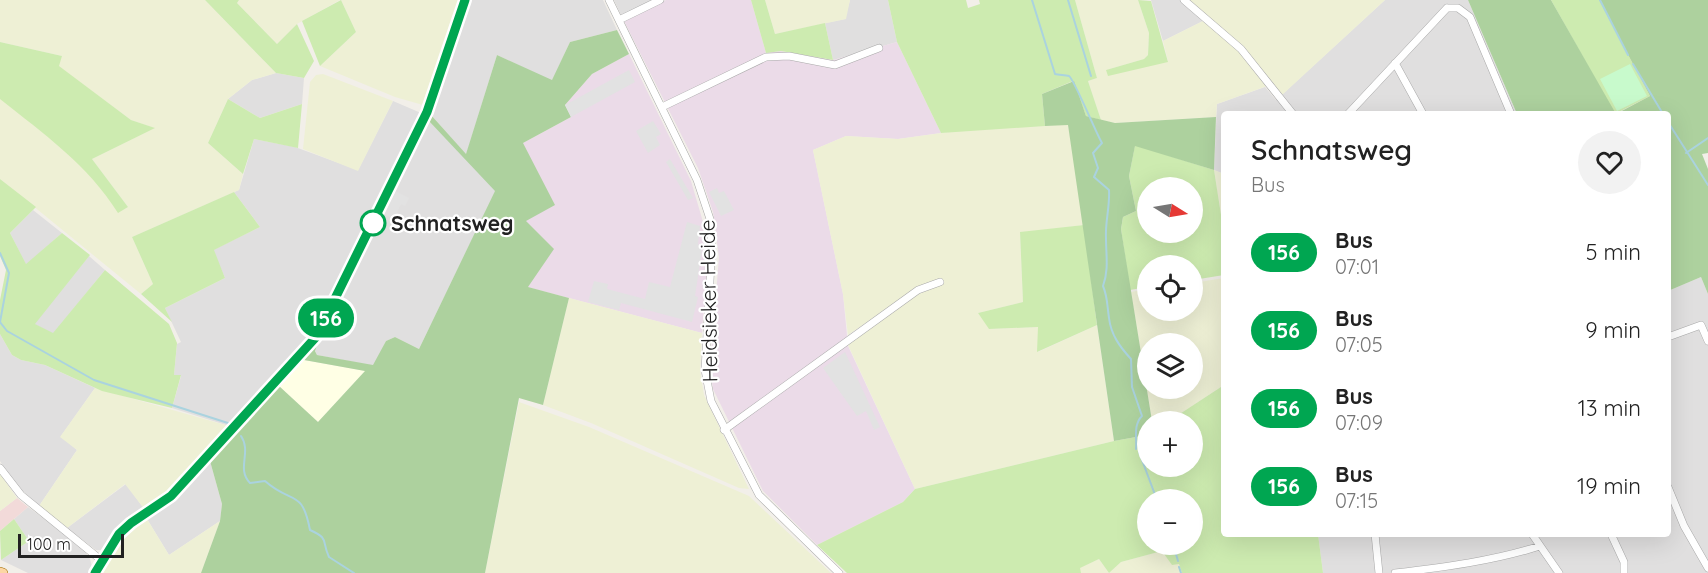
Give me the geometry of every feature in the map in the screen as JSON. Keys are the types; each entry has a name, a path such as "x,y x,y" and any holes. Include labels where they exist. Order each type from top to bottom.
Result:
{"street":[{"path":"95,573 110,546 131,523 171,496 316,337 427,112 465,0"},
{"name":"Heidsieker Heide","path":"609,0 698,180 710,219 712,269 705,370 711,401 759,495 839,573"},
{"path":"619,20 660,0"},
{"path":"1184,0 1241,49 1291,111"},
{"path":"1443,0 1447,8"},
{"path":"1351,111 1447,8 1458,8 1470,17 1509,111"},
{"path":"662,107 766,57 789,56 835,64 879,48"},
{"path":"1395,63 1420,111"},
{"path":"724,430 918,290 940,282"},
{"path":"1671,336 1701,325 1708,341"},
{"path":"0,468 21,495 101,560"},
{"path":"1671,494 1684,526 1708,568"},
{"path":"1375,537 1379,573"},
{"path":"1534,537 1559,573"},
{"path":"1612,537 1624,562 1624,573"},
{"path":"1395,573 1468,564 1509,556 1540,546"}],"shaded area":[{"path":"0,0 205,0 276,73 252,80 228,99 208,143 243,174 239,190 132,237 153,284 141,294 0,179 0,98 90,173 119,212 128,207 92,159 154,128 131,120 58,66 62,56 0,42"},
{"path":"239,0 340,0 297,24 277,44 237,3"},
{"path":"341,0 460,0 423,105 395,97 320,66 356,32"},
{"path":"469,0 603,0 617,30 570,42 552,81 497,55 466,155 431,115"},
{"path":"614,0 654,0 621,15"},
{"path":"666,0 751,0 766,53 781,51 833,60 897,42 941,133 898,139 846,136 813,150 843,294 848,346 915,489 903,502 817,545 763,491 713,389 710,369 719,257 713,212 698,168 624,21"},
{"path":"765,0 850,0 846,19 775,34"},
{"path":"850,0 888,0 897,42 833,60 825,23 845,19"},
{"path":"1075,0 1138,0 1149,33 1148,55 1144,59 1106,70 1168,61 1163,41 1205,20 1239,51 1267,86 1217,104 1216,117 1115,123 1101,120 1088,81 1097,78"},
{"path":"1151,0 1180,0 1205,20 1163,41"},
{"path":"1189,0 1385,0 1282,95 1243,47"},
{"path":"1385,0 1468,0 1516,111 1221,111 1221,173 1214,170 1217,104 1265,87 1276,100"},
{"path":"629,54 691,181 703,222 707,268 702,333 527,287 523,143 571,117 565,105 592,74"},
{"path":"629,70 635,82 571,117 565,105"},
{"path":"276,73 304,78 302,104 260,118 228,99 252,80"},
{"path":"323,74 393,101 358,171 303,149 310,82 316,75"},
{"path":"393,101 421,113 421,116 313,334 229,426 172,408 181,376 174,375 177,344 181,342 165,308 225,278 213,250 260,227 234,192 239,190 254,139 295,147 358,170"},
{"path":"428,120 496,190 419,349 395,337 386,341 374,366 317,355 315,350"},
{"path":"653,121 661,134 656,137 660,145 648,153 636,131"},
{"path":"1068,124 1084,225 1020,233 1023,302 978,313 990,329 1038,327 1038,352 1097,325 1114,441 915,489 848,345 917,295 938,285 936,281 920,286 848,335 843,294 813,150 846,136 898,139 956,131"},
{"path":"670,159 693,198 688,200 666,162"},
{"path":"1214,170 1221,173 1221,215"},
{"path":"717,188 719,193 724,191 734,210 721,216 709,192"},
{"path":"395,191 409,198 405,206 401,204 394,219 383,214"},
{"path":"33,210 62,233 26,265 10,233"},
{"path":"687,222 700,226 698,244 702,250 695,296 698,297 692,322 621,303 619,310 588,302 594,281 608,284 607,289 645,299 649,282 670,287"},
{"path":"89,256 105,270 53,334 34,324"},
{"path":"1701,277 1708,294 1708,573 1323,573 1318,537 1671,537 1671,290"},
{"path":"1221,278 1221,387 1203,399 1203,333 1138,333 1131,292 1137,291 1137,321 1203,321 1203,281"},
{"path":"569,298 702,333 700,371 704,395 749,489 739,488 591,423 543,405"},
{"path":"0,334 12,355 21,360 45,365 95,388 61,436 77,450 39,506 14,483 0,461"},
{"path":"845,352 880,427 874,430 866,411 857,416 823,368"},
{"path":"304,360 365,371 318,422 279,386"},
{"path":"95,388 229,426 169,492 145,510 125,484 67,528 39,506 77,450 60,437"},
{"path":"1148,399 1203,399 1184,411 1150,411"},
{"path":"519,402 589,427 749,496 831,573 485,573"},
{"path":"210,461 222,504 220,521 169,555 147,519 175,499"},
{"path":"0,474 17,498 0,511"},
{"path":"126,484 145,510 126,521 103,550 96,550 67,528"},
{"path":"17,498 28,507 0,531 0,511"},
{"path":"28,507 81,546 90,559 92,567 88,573 28,573 1,560 29,541 14,519"},
{"path":"147,519 169,555 220,521 201,573 101,573 122,540"},
{"path":"1147,555 1168,555 1179,563 1182,573 1109,573 1121,562"},
{"path":"1099,559 1109,573 1081,573 1079,568"}],"green space":[{"path":"205,0 239,0 237,3 277,44 297,24 314,61 304,78 276,73"},
{"path":"341,0 356,32 320,66 302,21"},
{"path":"751,0 765,0 775,34 825,23 833,60 781,51 766,53"},
{"path":"888,0 966,0 968,8 980,4 979,0 1075,0 1097,78 1088,81 1101,120 1086,116 1073,81 1042,94 1045,126 941,133 897,42"},
{"path":"1138,0 1151,1 1168,62 1108,76 1106,70 1144,59 1148,55 1149,33"},
{"path":"1468,0 1551,0 1614,111 1516,111"},
{"path":"1551,0 1599,0 1650,96 1621,111 1613,111"},
{"path":"1599,0 1708,0 1708,153 1702,154 1708,169 1708,294 1701,277 1671,290 1671,111 1622,111 1650,96"},
{"path":"617,30 629,54 592,74 565,105 571,117 523,143 555,205 526,221 554,249 528,287 569,298 543,405 519,398 485,573 201,573 220,521 222,504 210,461 279,386 318,422 365,371 304,360 317,345 315,351 317,355 373,365 386,341 395,337 419,349 495,191 428,120 431,115 466,154 497,55 552,80 570,42"},
{"path":"0,42 62,56 59,66 131,120 155,128 92,159 128,207 118,213 79,165 0,99"},
{"path":"1630,64 1647,96 1617,111 1600,79"},
{"path":"1074,81 1086,116 1115,123 1216,117 1214,170 1135,146 1129,176 1136,211 1123,217 1121,229 1138,333 1137,399 1148,399 1150,411 1137,411 1137,437 1114,441 1068,125 1045,126 1042,94"},
{"path":"228,99 260,118 302,104 298,148 254,139 243,174 208,143"},
{"path":"1135,145 1214,170 1221,215 1221,275 1203,278 1203,255 1137,255 1137,289 1130,290 1121,229 1123,217 1136,211 1129,176"},
{"path":"0,179 36,207 10,233 26,264 62,233 90,255 35,324 53,333 105,270 169,324 177,343 174,375 181,375 172,408 102,391 45,365 21,360 12,355 0,334 0,300 6,270 0,256"},
{"path":"234,192 260,227 214,250 225,278 165,308 172,322 141,294 153,284 132,237"},
{"path":"1084,225 1097,325 1037,352 1038,327 989,329 978,313 1023,302 1020,232"},
{"path":"1221,387 1221,537 1318,537 1323,573 1182,573 1179,564 1172,565 1165,555 1203,555 1203,489 1137,489 1137,555 1147,555 1121,562 1109,573 1099,559 1080,568 1081,573 847,573 817,545 903,502 915,489 1137,437 1137,477 1203,477 1203,411 1184,411"},
{"path":"14,519 29,541 1,560 0,531"}],"waterway":[{"path":"1032,0 1055,74 1069,76 1072,79 1102,143 1093,153 1098,168 1094,177 1109,190 1106,232 1107,268 1103,286 1112,330 1131,359 1132,387 1142,416 1136,427 1136,449"},
{"path":"1068,0 1091,76"},
{"path":"1600,0 1628,55"},
{"path":"1633,64 1661,111"},
{"path":"1671,127 1708,185"},
{"path":"1686,153 1708,138"},
{"path":"0,253 9,273 0,322 7,331 94,380 231,424"},
{"path":"241,436 245,448 244,472 250,483 265,481 299,502 307,517 310,530 323,538 329,557 354,573"},
{"path":"1148,477 1153,489"},
{"path":"1176,555 1178,561"},
{"path":"1179,567 1181,573"}],"bus line":[{"name":"156","path":"95,573 119,534 131,523 171,496 304,354 316,337 427,112 465,0"}],"place":[{"name":"Schnatsweg","path":"373,223"}]}
